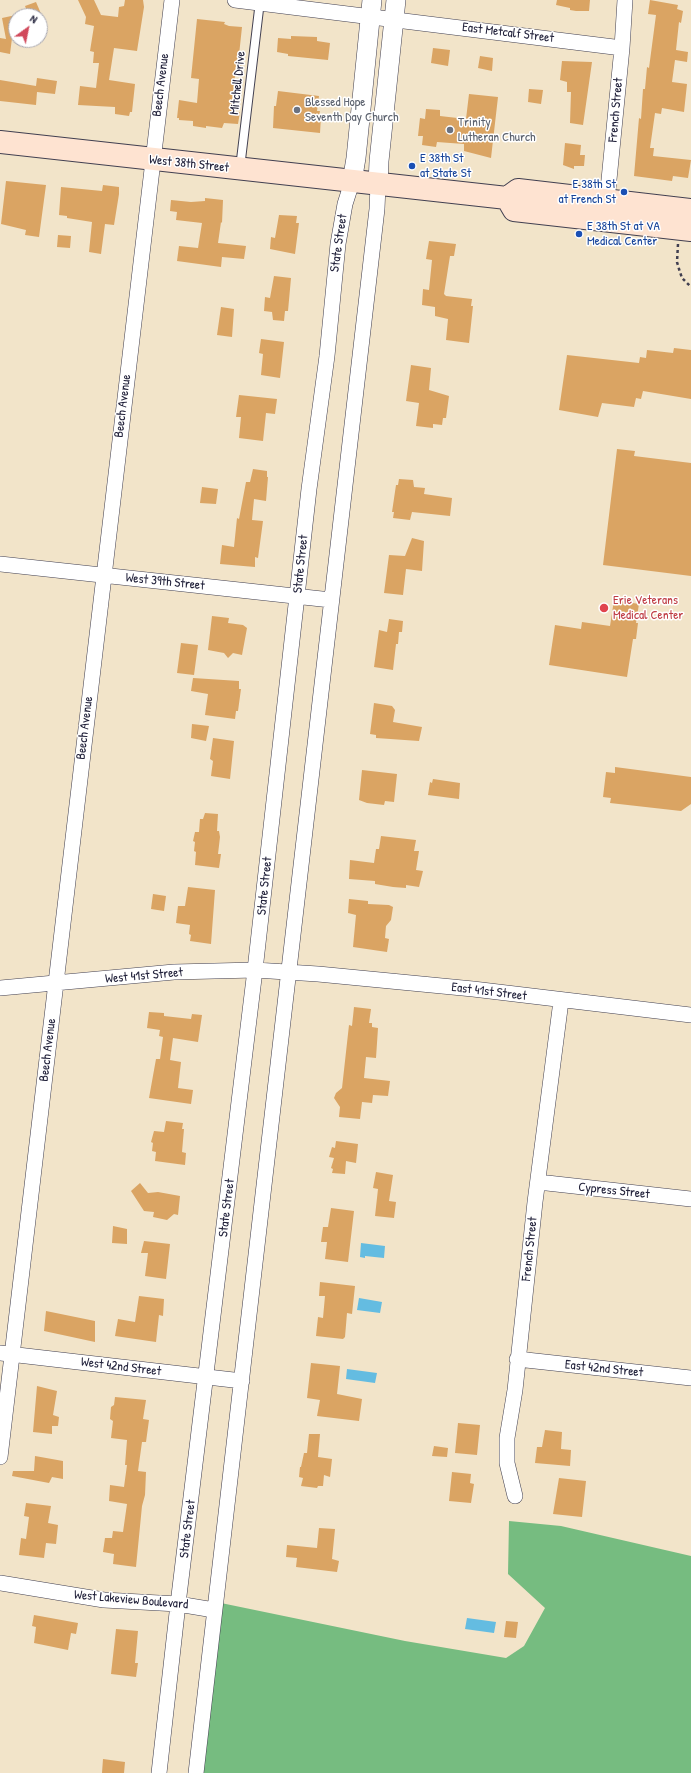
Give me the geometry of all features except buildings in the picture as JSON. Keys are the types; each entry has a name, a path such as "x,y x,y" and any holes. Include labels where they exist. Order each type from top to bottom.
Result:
{"main road":[{"name":"West 38th Street","path":"0,142 378,185 507,198 518,190 606,210"},
{"path":"606,210 691,210"},
{"path":"606,210 684,236"}],"street":[{"name":"Beech Avenue","path":"0,1456 6,1353 56,984 172,0"},
{"name":"East Metcalf Street","path":"235,0 370,8 394,19 622,48"},
{"path":"196,1773 377,209 379,161 396,0"},
{"name":"French Street","path":"606,210 622,48 625,0"},
{"name":"State Street","path":"159,1773 178,1604 256,970 309,489 327,356 338,244 345,204 352,182 356,158 370,8"},
{"name":"West 39th Street","path":"0,564 331,600"},
{"name":"West 41st Street","path":"0,988 174,972 256,970 288,971"},
{"name":"East 41st Street","path":"288,971 473,989 561,1001 691,1015"},
{"name":"French Street","path":"515,1496 507,1463 507,1451 538,1182 561,1001"},
{"name":"Cypress Street","path":"538,1182 691,1200"},
{"name":"West 42nd Street","path":"6,1353 242,1382"},
{"name":"East 42nd Street","path":"518,1358 691,1378"},
{"name":"West Lakeview Boulevard","path":"0,1583 104,1600 178,1604 214,1610"}],"lane":[{"name":"Mitchell Drive","path":"240,169 259,2"}],"path":[{"path":"684,236 678,266 682,278 691,287"}],"green space":[{"path":"509,1521 561,1526 691,1556 691,1773 201,1773 221,1603 405,1641 506,1658 524,1646 545,1608 508,1574"}],"water":[{"path":"361,1243 385,1246 384,1258 365,1256 365,1258 360,1257"},
{"path":"359,1298 382,1302 380,1313 357,1310"},
{"path":"347,1369 377,1373 375,1383 346,1379"},
{"path":"467,1618 496,1622 494,1633 465,1629"}],"place":[{"name":"Blessed Hope Seventh Day Church","path":"297,110"},
{"name":"Trinity Lutheran Church","path":"450,130"},
{"name":"E 38th St at State St","path":"412,166"},
{"name":"E 38th St at French St","path":"624,192"},
{"name":"E 38th St at VA Medical Center","path":"579,234"},
{"name":"Erie Veterans Medical Center","path":"604,608"}]}
